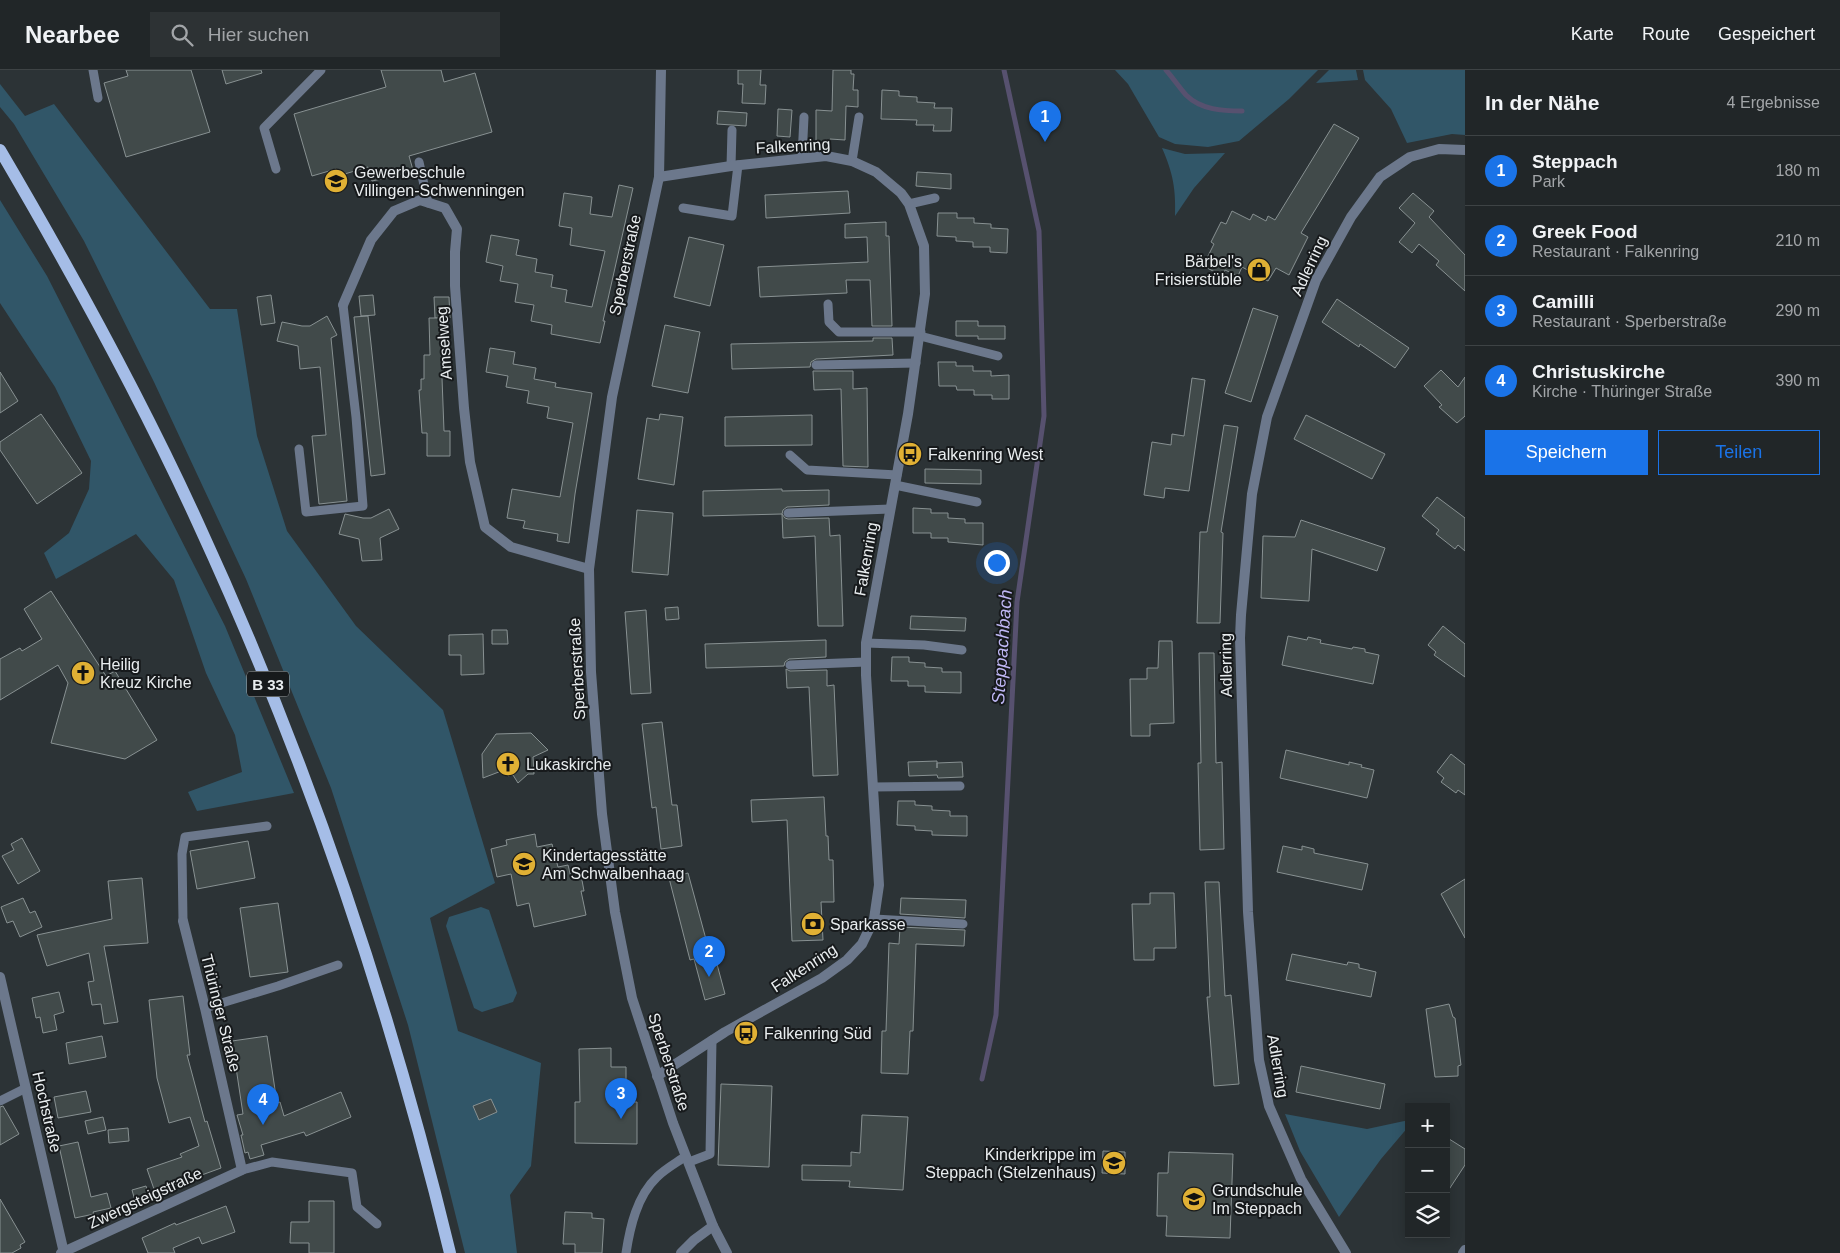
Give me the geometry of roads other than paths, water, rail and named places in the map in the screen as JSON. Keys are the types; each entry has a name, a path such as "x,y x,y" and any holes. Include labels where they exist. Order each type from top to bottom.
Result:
{"main road":[{"name":"B 33","path":"0,150 66,263 123,370 197,520 264,674 320,820 357,924 410,1098 450,1253"}],"street":[{"name":"Sperberstraße","path":"661,70 659,177 612,397 589,569 591,672 602,814 613,902 632,998 687,1159 713,1226 727,1253"},
{"name":"Adlerring","path":"1346,1253 1300,1179 1269,1106 1259,1060 1248,912 1240,638 1252,494 1267,418 1316,280 1351,217 1380,177 1410,157 1439,149 1465,150"},
{"name":"Falkenring","path":"658,1076 712,1040 822,978 847,960 862,944 874,919 879,885 866,643 916,363 925,294 924,246 908,204 901,193 876,172 852,161 826,156 734,166 659,177"},
{"path":"343,305 371,240 394,211 420,200 428,203"},
{"name":"Amselweg","path":"428,203 445,208 457,229 455,286 464,408 470,462 485,526 512,547 589,569"},
{"name":"Thüringer Straße","path":"183,921 242,1170"},
{"name":"Hochstraße","path":"0,977 63,1252"},
{"name":"Zwergsteigstraße","path":"63,1252 242,1170"},
{"path":"682,1253 694,1240 713,1226"}],"lane":[{"path":"93,70 98,98"},
{"path":"276,169 264,128 312,74 321,70"},
{"path":"802,158 804,117"},
{"path":"852,161 860,117"},
{"path":"682,208 732,216 734,166 732,130"},
{"path":"418,162 428,203"},
{"path":"908,204 935,198"},
{"path":"828,304 830,322 839,332 920,334 998,356"},
{"path":"299,449 306,512 363,506 356,417 343,305"},
{"path":"816,365 916,363"},
{"path":"790,455 807,470 896,480 977,502"},
{"path":"788,513 890,509"},
{"path":"866,643 924,645 962,650"},
{"path":"790,665 866,662"},
{"path":"873,787 960,786"},
{"path":"183,921 182,854 185,837 267,826"},
{"path":"874,919 963,924"},
{"path":"205,1008 278,986 338,965"},
{"path":"626,1253 631,1224 645,1191 657,1177 687,1159 710,1154 712,1040"},
{"path":"0,1101 26,1088"},
{"path":"242,1170 272,1162 352,1173 357,1207 377,1224"}],"waterway":[{"name":"Steppachbach","path":"982,1079 996,1015 1017,602 1044,416 1039,231 1004,70"},
{"path":"1166,70 1186,95 1198,104 1220,110 1242,111"}],"place":[{"name":"Steppach","path":"1045,142"},
{"name":"Gewerbeschule Villingen-Schwenningen","path":"336,181"},
{"name":"Bärbel's Frisierstüble","path":"1259,270"},
{"name":"Falkenring West","path":"910,454"},
{"name":"Heilig Kreuz Kirche","path":"83,673"},
{"name":"Lukaskirche","path":"508,764"},
{"name":"Kindertagesstätte Am Schwalbenhaag","path":"524,864"},
{"name":"Sparkasse","path":"813,924"},
{"name":"Greek Food","path":"709,977"},
{"name":"Falkenring Süd","path":"746,1033"},
{"name":"Camilli","path":"621,1119"},
{"name":"Christuskirche","path":"263,1125"},
{"name":"Kinderkrippe im Steppach (Stelzenhaus)","path":"1114,1163"},
{"name":"Grundschule Im Steppach","path":"1194,1199"}]}
